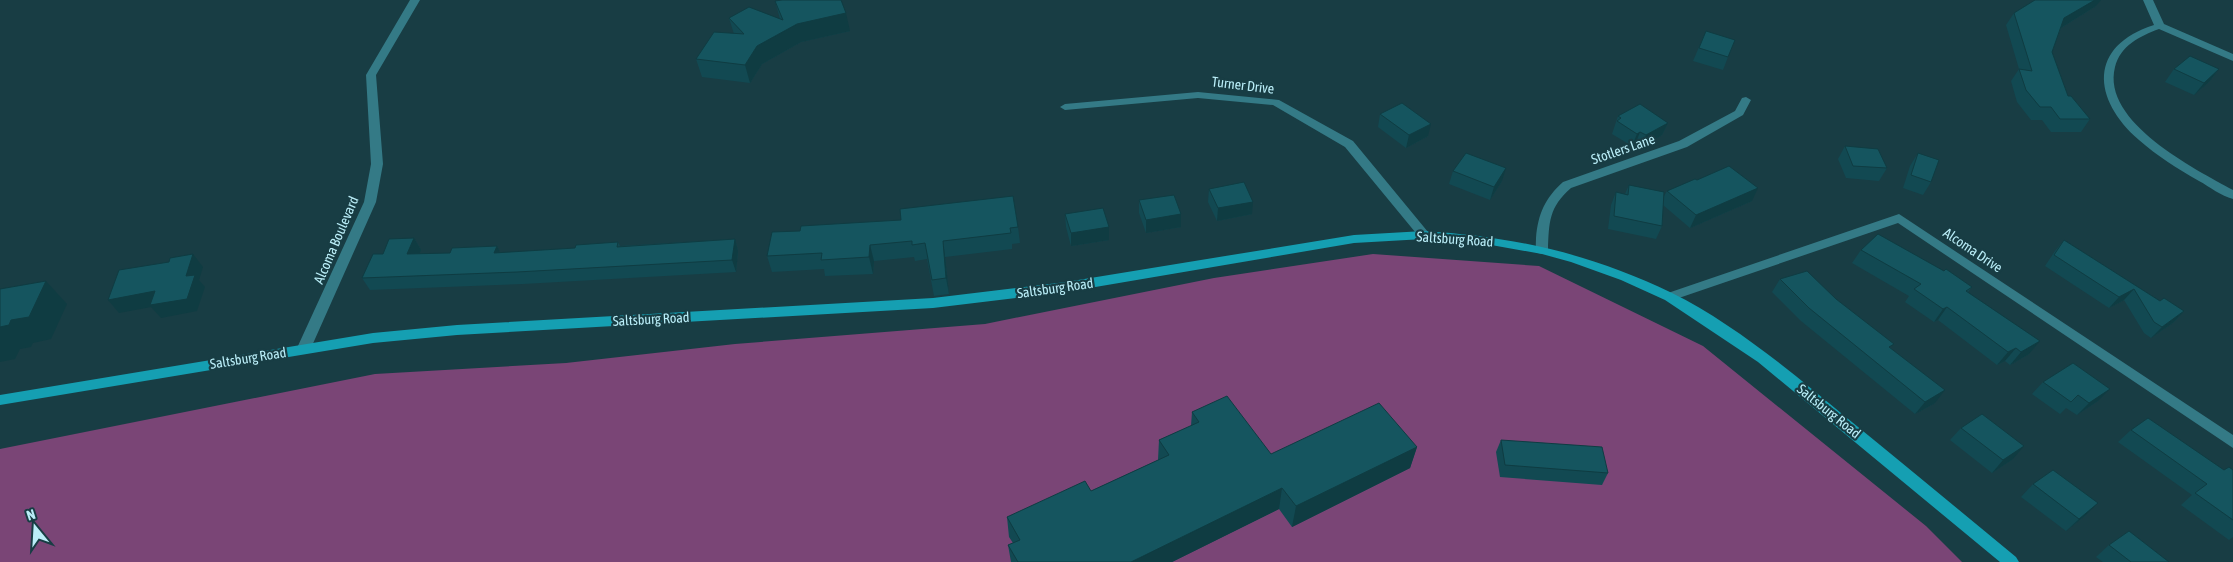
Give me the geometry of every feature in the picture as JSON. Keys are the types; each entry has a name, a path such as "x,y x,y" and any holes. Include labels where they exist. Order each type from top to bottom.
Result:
{"main road":[{"name":"Saltsburg Road","path":"0,400 304,348 374,338 457,330 933,303 1066,287 1192,267 1308,245 1381,237 1424,235 1480,239 1542,250 1574,259 1625,278 1669,298 1715,325 1763,358 2011,562"}],"street":[{"name":"Alcoma Boulevard","path":"304,348 370,202 377,164 371,75 414,0"},
{"path":"2148,0 2160,26 2233,58"},
{"path":"2160,26 2132,37 2114,54 2107,75 2112,99 2131,126 2170,159 2233,195"},
{"name":"Turner Drive","path":"1065,107 1198,95 1275,102 1348,144 1424,235"},
{"name":"Stotlers Lane","path":"1542,250 1543,222 1548,205 1555,194 1567,185 1683,144 1739,112 1746,100"},
{"name":"Alcoma Drive","path":"1669,298 1899,218 2233,442"}],"shaded area":[{"path":"1373,254 1539,266 1703,346 1926,526 1962,562 0,562 0,449 375,374 566,363 735,344 985,324 1214,278"}],"building":[{"path":"841,0 846,13 797,24 757,46 745,65 696,59 714,32 744,34 729,18 749,7 783,20 775,1"},
{"path":"2035,0 2095,0 2064,18 2052,52 2068,96 2071,96 2090,119 2060,119 2051,107 2040,107 2026,90 2019,69 2032,71 2014,13"},
{"path":"1706,31 1735,40 1728,57 1699,48"},
{"path":"2190,56 2219,69 2204,83 2174,69"},
{"path":"1402,103 1431,124 1409,135 1380,114"},
{"path":"1640,104 1668,123 1646,135 1640,132 1637,134 1617,121 1621,118 1618,116"},
{"path":"1845,146 1878,149 1887,168 1853,166"},
{"path":"1466,153 1506,168 1494,187 1453,171"},
{"path":"1918,153 1939,160 1931,182 1911,175"},
{"path":"1729,166 1758,188 1696,215 1667,191 1695,179 1697,180"},
{"path":"1244,182 1253,202 1218,208 1209,189"},
{"path":"1629,185 1664,192 1662,226 1614,216 1616,192 1628,195"},
{"path":"1174,195 1181,214 1146,220 1139,200"},
{"path":"1013,196 1018,227 1010,228 1011,233 943,241 946,278 932,280 925,243 912,245 912,241 870,245 869,257 821,260 822,253 767,256 772,232 800,231 801,226 901,220 900,209"},
{"path":"1103,208 1109,227 1071,233 1065,214"},
{"path":"1878,234 1944,271 1946,269 1972,287 1966,291 2040,341 2021,352 2016,348 2008,352 1947,307 1943,309 1914,289 1921,284 1861,250"},
{"path":"414,238 407,254 450,253 452,248 497,246 494,253 575,248 576,245 618,242 617,247 735,239 732,260 517,272 362,278 373,254 383,254 389,239"},
{"path":"2064,240 2160,301 2164,298 2184,311 2162,327 2154,322 2134,289 2119,297 2054,255"},
{"path":"193,254 186,276 195,275 187,299 150,305 155,291 108,300 119,270 169,262 170,258"},
{"path":"1807,271 1836,299 1894,344 1889,347 1945,390 1925,402 1809,308 1780,279"},
{"path":"46,281 29,317 11,320 9,325 0,327 0,289"},
{"path":"2073,363 2110,389 2089,403 2078,395 2071,402 2043,382"},
{"path":"1227,396 1271,454 1379,403 1417,447 1296,506 1282,488 1131,562 1018,562 1008,545 1020,540 1007,517 1085,481 1091,491 1169,455 1159,440 1199,422 1192,412"},
{"path":"1982,414 2024,446 2003,460 1961,428"},
{"path":"2148,418 2224,470 2229,467 2233,470 2233,520 2195,493 2207,484 2131,430"},
{"path":"1501,440 1602,447 1608,473 1505,465"},
{"path":"2053,470 2098,503 2079,519 2033,484"},
{"path":"2129,531 2169,562 2131,562 2109,545"}]}
